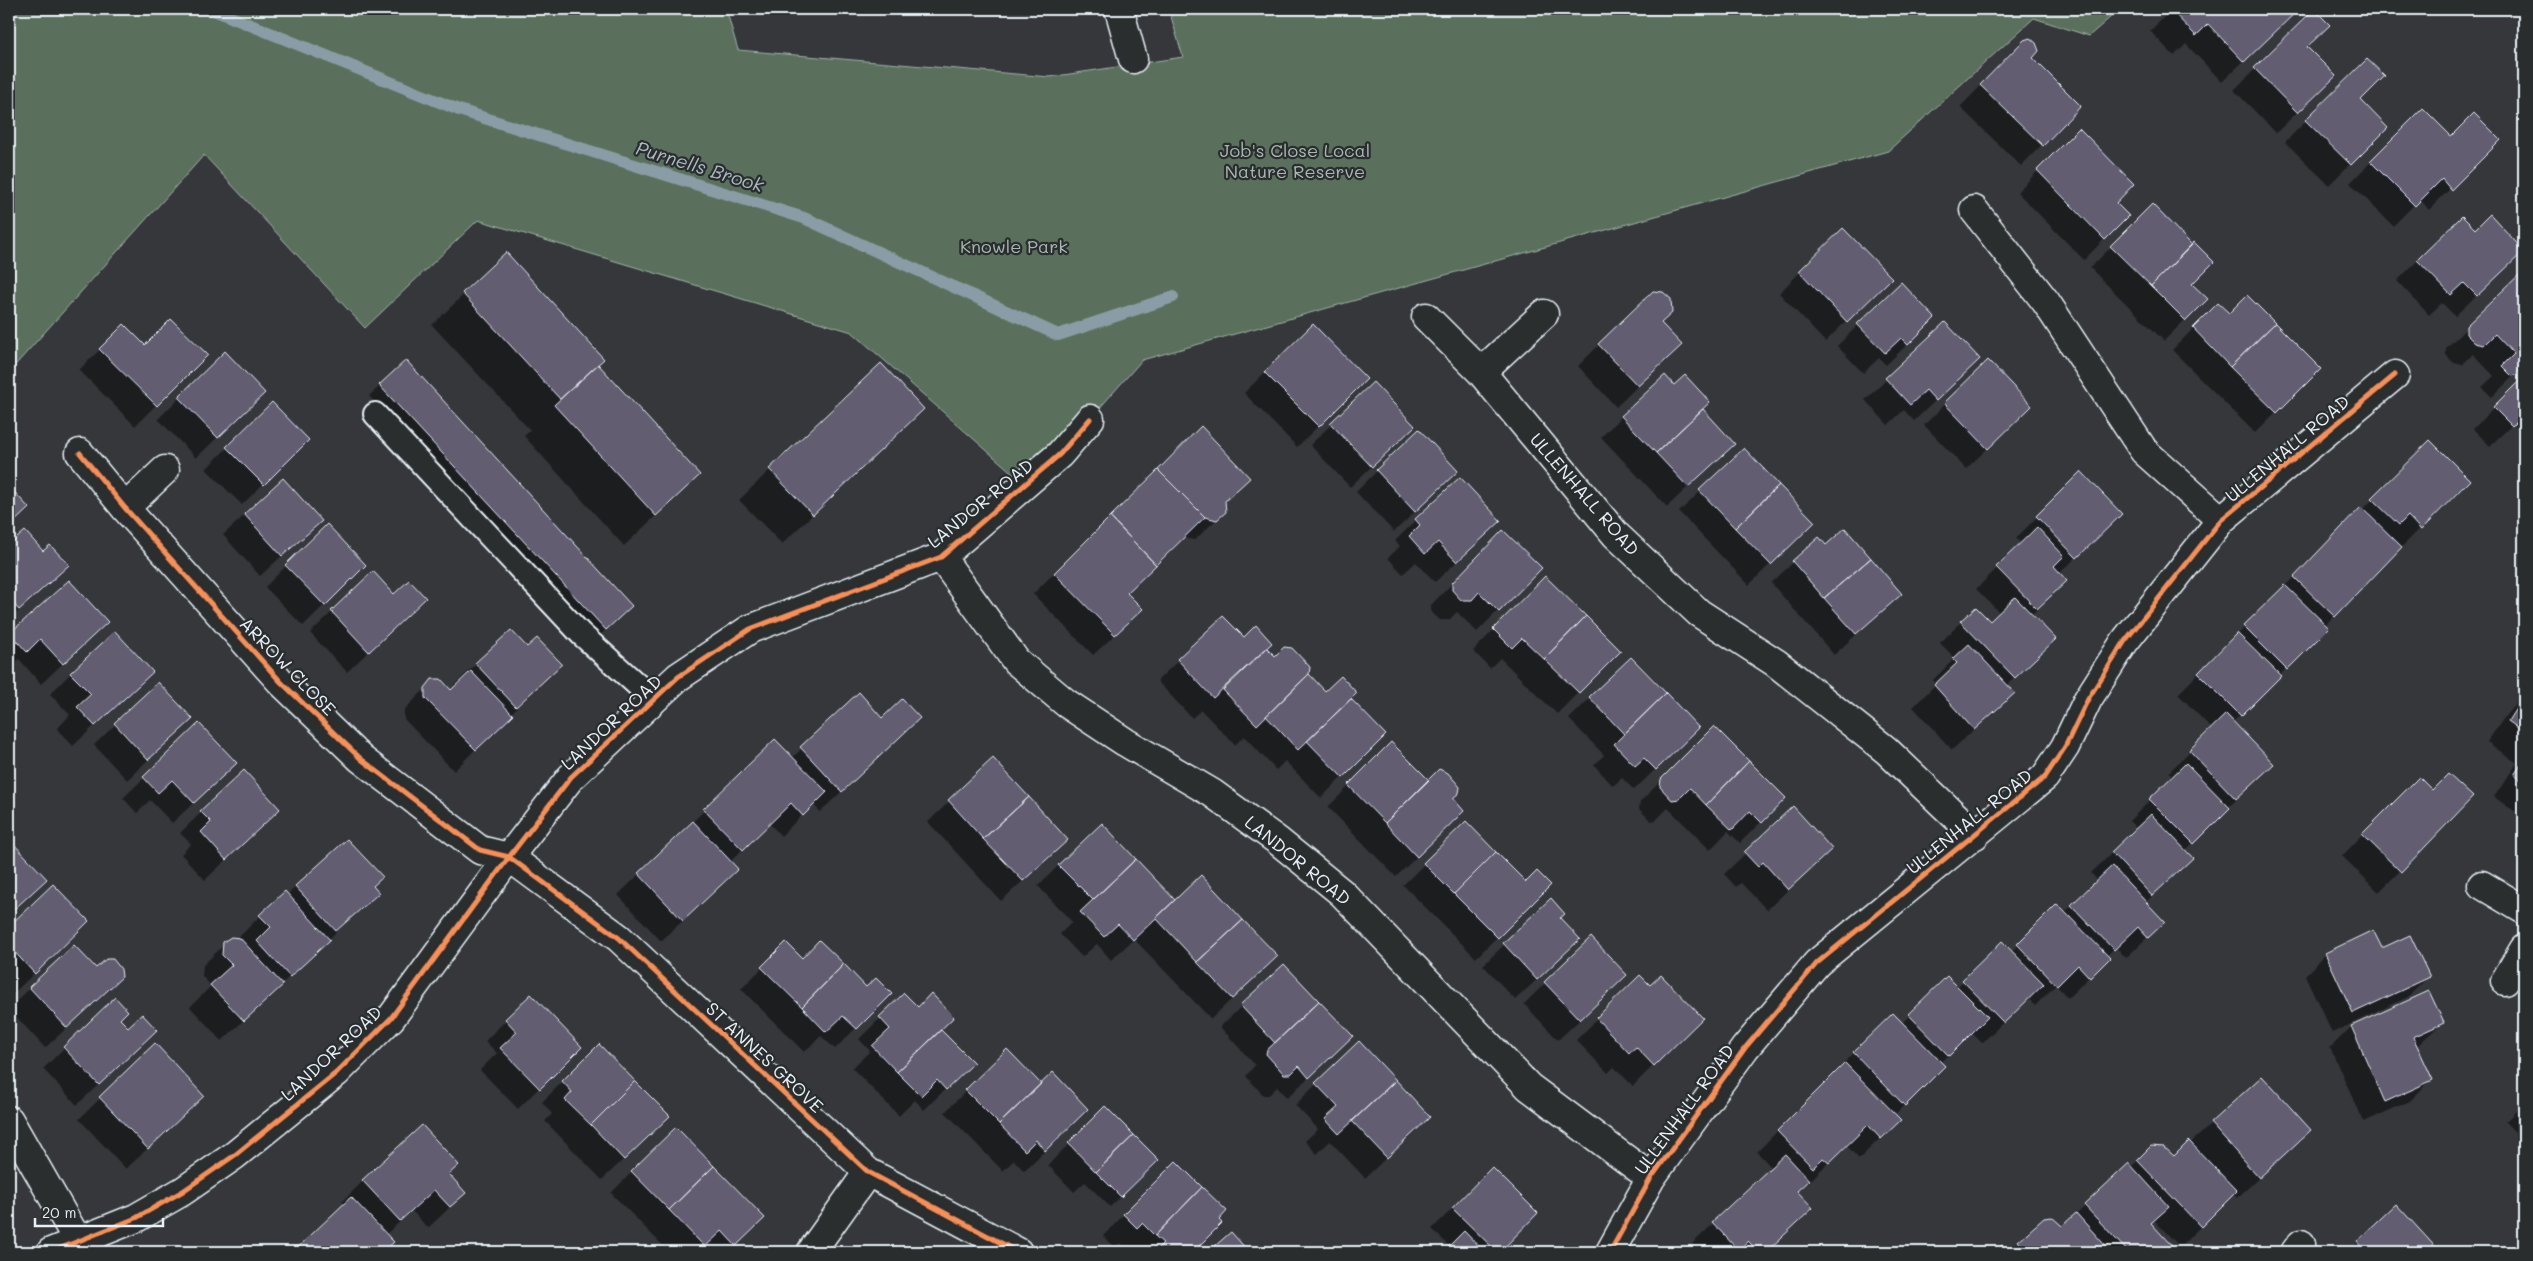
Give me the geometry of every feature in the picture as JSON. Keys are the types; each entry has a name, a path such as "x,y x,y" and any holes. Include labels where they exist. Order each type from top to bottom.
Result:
{"street":[{"path":"1119,9 1133,59"},
{"name":"ULLENHALL ROAD","path":"1974,210 2046,302 2144,452 2221,520"},
{"path":"1481,372 1544,314"},
{"name":"ULLENHALL ROAD","path":"1426,317 1481,372 1616,535 1699,613 1776,663 1886,750 1975,835"},
{"name":"ULLENHALL ROAD","path":"1610,1252 1650,1178 1745,1048 1817,962 2045,777 2065,747 2088,699 2125,641 2221,520 2396,375"},
{"name":"LANDOR ROAD","path":"51,1252 136,1218 183,1191 235,1155 336,1073 391,1018 571,777 678,677 750,629 941,557 1060,454 1090,419"},
{"name":"ARROW CLOSE","path":"80,453 125,508 281,682 361,760 480,850 510,857"},
{"path":"125,508 165,470"},
{"name":"LANDOR ROAD","path":"941,557 1016,661 1066,703 1125,742 1212,792 1342,893 1529,1087 1650,1178"},
{"name":"ST ANNES GROVE","path":"510,857 619,938 868,1172 1018,1252"},
{"path":"2482,886 2524,910"},
{"path":"2505,981 2524,949"},
{"path":"9,1120 78,1241"},
{"path":"811,1252 868,1172"}],"lane":[{"path":"375,414 581,634 654,700"}],"green space":[{"name":"Knowle Park","path":"9,9 726,9 738,50 1050,77 1183,57 1169,10 1171,9 2120,9 2089,36 2034,18 1888,151 1142,360 1090,419 1026,485 852,332 478,220 365,328 204,155 9,372"}],"building":[{"path":"2170,9 2299,9 2244,62 2208,24 2196,36"},
{"path":"2314,9 2330,25 2307,47 2336,76 2298,113 2254,68"},
{"path":"2030,38 2036,43 2039,51 2033,58 2081,106 2043,146 1980,85 2024,40"},
{"path":"2367,59 2385,76 2361,100 2388,128 2351,165 2305,120"},
{"path":"2423,108 2451,136 2474,113 2501,140 2451,190 2442,179 2415,206 2370,161"},
{"path":"2079,128 2134,184 2116,203 2129,216 2105,240 2037,170"},
{"path":"2152,204 2192,245 2151,286 2110,246"},
{"path":"2490,214 2524,251 2477,296 2464,283 2451,295 2417,260 2462,216 2475,229"},
{"path":"1843,228 1892,278 1847,322 1799,271"},
{"path":"2194,242 2214,262 2192,284 2208,299 2186,321 2151,286"},
{"path":"506,252 604,359 560,399 462,293"},
{"path":"2524,270 2524,366 2513,377 2502,366 2514,354 2495,334 2484,345 2475,343 2466,334 2466,326"},
{"path":"1901,282 1935,318 1908,345 1901,338 1885,353 1857,324"},
{"path":"1653,291 1663,292 1671,299 1672,313 1661,323 1682,345 1638,386 1598,344"},
{"path":"2247,295 2275,323 2230,367 2193,328 2218,303 2229,313"},
{"path":"171,319 208,355 157,406 99,349 124,324 145,345"},
{"path":"1945,322 1980,359 1936,401 1926,390 1910,405 1885,378"},
{"path":"2275,323 2321,369 2277,413 2230,367"},
{"path":"1313,324 1367,379 1319,427 1264,372"},
{"path":"225,351 265,393 218,438 178,397"},
{"path":"406,360 632,606 606,630 379,385"},
{"path":"1988,360 2032,406 1988,449 1944,403"},
{"path":"881,363 924,409 813,515 769,469"},
{"path":"598,364 700,475 656,516 554,405"},
{"path":"1665,375 1674,385 1685,375 1710,402 1656,453 1621,416"},
{"path":"2524,376 2524,414 2512,426 2493,407"},
{"path":"1373,382 1415,426 1372,467 1330,423"},
{"path":"272,402 309,440 264,485 226,447"},
{"path":"1703,409 1735,444 1688,487 1656,453"},
{"path":"1201,426 1250,478 1225,501 1226,512 1217,520 1205,517 1158,470"},
{"path":"1419,429 1458,471 1415,512 1376,470"},
{"path":"2430,440 2470,480 2421,530 2408,516 2399,525 2371,498"},
{"path":"1744,448 1779,485 1735,528 1699,490"},
{"path":"1158,470 1205,517 1156,565 1110,517"},
{"path":"2081,471 2122,514 2077,558 2036,516"},
{"path":"1460,477 1501,521 1457,562 1438,542 1425,554 1409,536 1420,525 1415,519"},
{"path":"283,478 322,521 282,556 244,514"},
{"path":"1779,485 1815,522 1771,565 1735,528"},
{"path":"9,486 29,508 9,527"},
{"path":"2361,507 2402,547 2335,617 2294,577"},
{"path":"1110,517 1156,565 1127,593 1143,609 1115,635 1054,573"},
{"path":"327,524 366,565 325,606 285,565"},
{"path":"2037,527 2064,556 2054,566 2067,581 2037,609 1996,567"},
{"path":"1845,528 1871,558 1824,598 1792,561 1819,537 1826,545"},
{"path":"1503,530 1542,568 1499,612 1479,592 1472,600 1461,600 1452,590 1452,583"},
{"path":"25,531 43,551 50,545 69,565 19,610 9,599 9,545"},
{"path":"1871,558 1902,594 1856,634 1824,598"},
{"path":"373,571 394,594 409,580 426,598 369,652 331,611"},
{"path":"1545,576 1586,616 1544,659 1522,638 1512,648 1493,629"},
{"path":"69,580 108,622 63,664 40,639 27,652 10,633"},
{"path":"2285,585 2329,628 2287,670 2243,626"},
{"path":"2015,597 2056,639 2015,678 1960,621 1976,607 1990,621"},
{"path":"1223,616 1244,637 1256,625 1272,643 1213,698 1177,659"},
{"path":"1586,616 1621,651 1579,693 1544,659"},
{"path":"511,630 527,647 537,638 562,664 516,707 475,663"},
{"path":"115,631 153,672 95,726 77,707 91,694 70,673"},
{"path":"2237,633 2281,676 2241,716 2198,673"},
{"path":"1969,644 2015,693 1974,730 1934,685 1957,663 1953,659"},
{"path":"1284,647 1292,648 1310,667 1309,674 1257,725 1223,690 1267,648 1275,656"},
{"path":"1631,657 1666,693 1624,734 1589,697"},
{"path":"471,671 513,715 476,750 425,698 425,688 432,679 441,679 451,690"},
{"path":"1309,674 1325,691 1341,676 1357,693 1298,750 1266,716"},
{"path":"158,682 193,719 148,760 114,723"},
{"path":"859,692 882,718 902,699 920,718 842,792 800,747"},
{"path":"1666,693 1699,728 1656,770 1644,758 1635,766 1614,744"},
{"path":"2524,696 2524,732 2508,721"},
{"path":"1351,699 1386,735 1343,778 1307,741"},
{"path":"2226,714 2274,764 2236,799 2189,750"},
{"path":"199,723 237,763 194,803 172,780 158,793 143,777"},
{"path":"1714,726 1749,761 1706,805 1690,788 1679,799 1672,800 1660,787 1661,779"},
{"path":"775,739 827,792 803,816 791,803 743,850 703,809"},
{"path":"1391,742 1429,780 1385,823 1348,785"},
{"path":"993,758 1029,797 983,839 948,800"},
{"path":"2524,760 2524,782 2514,775"},
{"path":"1749,761 1786,798 1762,823 1750,811 1732,830 1706,805"},
{"path":"2186,763 2230,808 2194,844 2149,799"},
{"path":"1439,769 1448,773 1460,787 1459,793 1453,798 1464,811 1417,857 1385,823"},
{"path":"244,770 280,809 226,860 201,832 211,822 200,811"},
{"path":"2448,774 2473,797 2401,872 2362,834 2419,777 2432,790"},
{"path":"1029,797 1068,840 1023,881 983,839"},
{"path":"1793,806 1832,849 1788,890 1763,862 1758,867 1744,852"},
{"path":"2151,814 2193,858 2152,896 2111,852"},
{"path":"693,821 738,869 683,921 638,873"},
{"path":"1466,821 1496,852 1454,894 1423,863"},
{"path":"1102,823 1136,859 1093,900 1058,865"},
{"path":"9,839 47,879 9,914"},
{"path":"347,839 383,877 373,886 379,893 336,931 295,886"},
{"path":"1496,852 1526,882 1537,871 1551,885 1498,938 1454,894"},
{"path":"1136,859 1175,900 1133,940 1118,924 1104,937 1080,912"},
{"path":"2112,866 2165,922 2148,938 2138,927 2114,950 2071,905"},
{"path":"1201,875 1243,920 1197,962 1156,918"},
{"path":"53,884 89,921 35,974 9,946 9,926"},
{"path":"285,891 330,940 290,977 257,941 271,927 259,915"},
{"path":"1551,898 1565,914 1560,918 1580,939 1537,980 1503,943"},
{"path":"2057,904 2110,958 2090,978 2078,965 2057,986 2017,944"},
{"path":"1243,920 1278,956 1232,999 1197,962"},
{"path":"2373,930 2382,948 2410,935 2430,977 2353,1013 2325,953"},
{"path":"231,937 240,938 283,985 244,1021 210,985 232,965 222,955 223,942"},
{"path":"1591,937 1627,975 1580,1020 1544,982"},
{"path":"819,940 844,964 802,1007 761,967 786,942 802,958"},
{"path":"2002,941 2044,984 2004,1023 1962,980"},
{"path":"74,945 96,968 106,959 113,959 121,969 122,977 67,1028 29,987"},
{"path":"844,964 866,987 876,978 892,994 857,1029 843,1016 826,1032 802,1007"},
{"path":"1284,964 1319,1001 1275,1043 1240,1005"},
{"path":"1640,975 1650,985 1661,975 1703,1018 1654,1066 1636,1047 1629,1053 1596,1018"},
{"path":"1947,976 1988,1017 1949,1056 1908,1014"},
{"path":"2429,991 2444,1023 2413,1037 2433,1080 2385,1102 2351,1026"},
{"path":"904,993 918,1007 931,993 954,1017 897,1072 872,1046 890,1029 879,1017"},
{"path":"531,994 582,1047 540,1089 500,1048 517,1032 505,1019"},
{"path":"115,997 128,1011 120,1019 128,1027 142,1014 157,1030 99,1085 63,1047"},
{"path":"1319,1001 1353,1036 1309,1078 1299,1066 1291,1074 1284,1074 1266,1054 1267,1050"},
{"path":"1893,1013 1945,1066 1905,1106 1853,1052"},
{"path":"941,1030 974,1063 946,1090 937,1080 921,1096 897,1072"},
{"path":"1359,1041 1396,1080 1339,1134 1325,1119 1338,1107 1315,1083"},
{"path":"155,1043 204,1096 148,1149 99,1097"},
{"path":"599,1044 635,1081 591,1125 565,1100 572,1092 562,1081"},
{"path":"1007,1049 1041,1084 999,1124 965,1090"},
{"path":"1845,1063 1901,1120 1881,1139 1868,1125 1829,1163 1823,1158 1813,1168 1777,1131"},
{"path":"1053,1072 1088,1109 1045,1151 1036,1140 1025,1151 999,1124"},
{"path":"2262,1076 2311,1130 2259,1178 2210,1123"},
{"path":"1396,1080 1430,1117 1387,1158 1352,1121"},
{"path":"635,1081 670,1116 624,1160 591,1125"},
{"path":"1105,1106 1134,1135 1096,1172 1068,1143"},
{"path":"422,1125 459,1165 449,1174 466,1193 450,1207 434,1190 400,1221 362,1180"},
{"path":"676,1127 714,1166 669,1210 631,1171"},
{"path":"1134,1135 1159,1160 1121,1197 1096,1172"},
{"path":"2189,1141 2237,1191 2201,1227 2137,1160 2151,1146 2164,1147 2174,1156"},
{"path":"1785,1154 1809,1180 1797,1191 1813,1208 1766,1252 1759,1252 1748,1241 1738,1250 1712,1222"},
{"path":"1176,1161 1202,1187 1155,1236 1142,1223 1137,1228 1123,1214"},
{"path":"2129,1163 2169,1207 2151,1223 2172,1246 2165,1252 2128,1252 2084,1205"},
{"path":"714,1166 765,1218 736,1246 722,1231 705,1247 669,1210"},
{"path":"1492,1167 1538,1213 1500,1252 1497,1252 1452,1208"},
{"path":"1202,1187 1227,1211 1219,1220 1222,1223 1193,1252 1161,1252 1157,1249 1163,1243 1155,1236"},
{"path":"351,1197 394,1242 383,1252 293,1252"},
{"path":"2396,1204 2440,1252 2367,1252 2357,1241"},
{"path":"2076,1213 2111,1252 2028,1252 2018,1241 2044,1218 2052,1217 2062,1226"},
{"path":"1464,1231 1484,1252 1443,1252"},
{"path":"1231,1232 1249,1252 1208,1252"},
{"path":"2002,1245 2009,1252 1995,1252"}],"waterway":[{"name":"Purnells Brook","path":"211,9 459,110 804,218 1058,335 1173,297"}],"cycle path":[{"path":"1610,1252 1651,1178 1745,1048 1817,963 2045,777 2065,747 2088,699 2125,641 2221,520 2395,375"},
{"path":"51,1252 136,1218 183,1191 235,1155 336,1073 391,1018 509,857 571,777 678,677 750,629 941,557 1060,454 1090,419"},
{"path":"80,453 125,508 281,682 361,759 480,850 509,857 619,938 868,1172 1018,1252"}],"park label":[{"name":"Job's Close Local Nature Reserve","path":"1295,160"}]}
